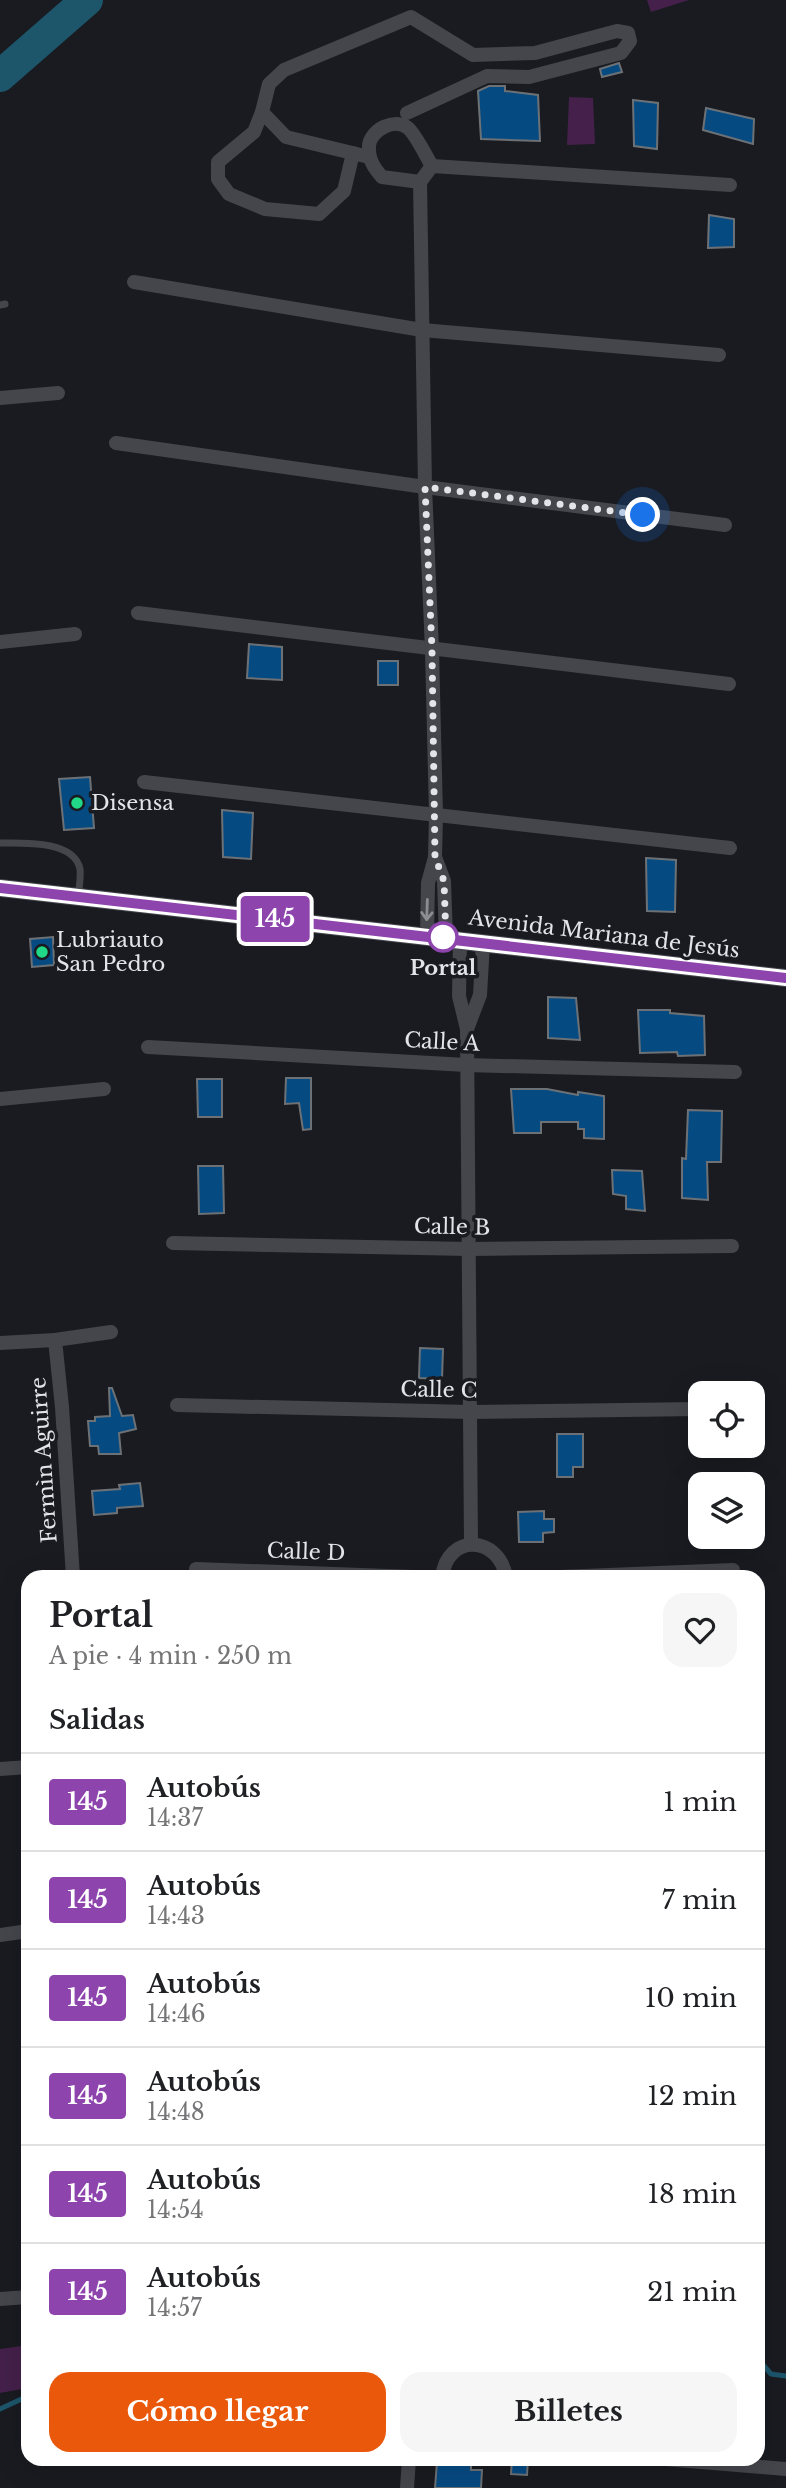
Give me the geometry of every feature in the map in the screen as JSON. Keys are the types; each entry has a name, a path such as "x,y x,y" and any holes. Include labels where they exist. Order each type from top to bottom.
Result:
{"street":[{"path":"353,153 344,191 319,214 265,209 229,194 218,179 218,162 254,132 269,84 284,70 411,17 473,55 535,53 617,31 628,33 630,41 621,53 529,77 487,76 407,113"},
{"path":"262,112 286,137 369,157"},
{"path":"420,183 382,177 369,157 370,141 386,126 397,123 408,128 432,166"},
{"path":"427,937 428,883 435,857 436,815 425,487 420,183 432,166"},
{"path":"432,166 730,185"},
{"path":"134,282 422,330 719,355"},
{"path":"0,398 58,393"},
{"path":"116,443 425,487 725,525"},
{"path":"138,613 729,684"},
{"path":"0,642 75,634"},
{"path":"144,782 730,848"},
{"path":"435,857 444,881 459,996 467,1029 471,1544"},
{"name":"Avenida Mariana de Jesús","path":"0,888 786,978"},
{"path":"467,1029 480,995 483,943"},
{"name":"Calle A","path":"148,1047 466,1065 735,1072"},
{"path":"0,1099 104,1089"},
{"name":"Calle B","path":"173,1243 469,1249 732,1246"},
{"path":"0,1343 111,1332"},
{"name":"Fermìn Aguirre","path":"55,1339 73,1570"},
{"name":"Calle C","path":"177,1405 470,1412 688,1409"},
{"path":"443,1570 453,1552 471,1544 485,1546 497,1553 505,1570"},
{"name":"Calle D","path":"196,1569 223,1570"},
{"path":"0,1769 21,1768"},
{"path":"0,1935 21,1932"},
{"path":"0,2299 21,2298"},
{"path":"407,2488 409,2466"},
{"path":"750,2466 786,2469"}],"lane":[{"path":"0,843 54,846 73,855 80,869 78,898"}],"shaded area":[{"path":"647,0 689,0 651,12"},
{"path":"569,97 593,98 595,144 567,145"},
{"path":"21,2346 21,2389 0,2393 0,2349"}],"building":[{"path":"619,63 622,72 602,77 600,69"},
{"path":"489,86 505,86 505,91 538,95 540,141 481,139 478,91"},
{"path":"633,100 658,103 657,149 634,146"},
{"path":"706,108 754,119 753,144 703,130"},
{"path":"709,215 734,219 734,247 708,248"},
{"path":"249,644 282,647 282,680 247,678"},
{"path":"378,661 398,661 398,685 378,685"},
{"name":"Disensa","path":"90,777 94,828 64,830 59,779"},
{"path":"222,810 253,813 251,859 223,857"},
{"path":"646,858 676,860 675,912 647,911"},
{"name":"Lubriauto San Pedro","path":"53,937 54,965 32,967 30,939"},
{"path":"548,997 576,998 580,1040 548,1038"},
{"path":"638,1010 670,1010 670,1013 704,1016 705,1055 678,1056 677,1052 640,1053"},
{"path":"286,1078 311,1078 311,1129 303,1130 299,1103 285,1104"},
{"path":"197,1079 222,1079 222,1117 198,1117"},
{"path":"511,1089 547,1089 578,1095 578,1092 604,1096 604,1139 584,1138 584,1129 578,1129 578,1122 541,1122 541,1133 514,1133"},
{"path":"688,1110 722,1111 721,1162 707,1162 708,1200 682,1198 682,1158 686,1159"},
{"path":"198,1166 223,1166 224,1213 199,1214"},
{"path":"612,1170 642,1171 645,1211 626,1209 626,1196 613,1194"},
{"path":"420,1348 443,1349 442,1379 419,1378"},
{"path":"109,1388 112,1388 122,1416 133,1415 136,1429 119,1433 121,1454 99,1454 98,1446 90,1446 88,1421 95,1421 95,1417 110,1416"},
{"path":"557,1434 583,1434 583,1467 573,1467 573,1477 557,1477"},
{"path":"140,1483 143,1506 117,1508 117,1513 94,1515 92,1491 120,1489 119,1485"},
{"path":"544,1511 544,1519 554,1519 554,1532 543,1533 543,1542 519,1542 518,1512"},
{"path":"437,2466 471,2466 471,2470 482,2470 481,2488 435,2488"},
{"path":"512,2466 528,2466 527,2475 511,2474"}],"waterway":[{"path":"0,76 87,0"},
{"path":"765,2367 771,2374 786,2376"},
{"path":"0,2409 21,2399"}],"bus line":[{"name":"145","path":"0,888 786,978"}],"place":[{"name":"Disensa","path":"77,803"},
{"name":"Portal","path":"443,937"},
{"name":"Lubriauto San Pedro","path":"42,952"}],"route":[{"path":"443,937 446,938 444,881 435,857 432,650 425,487 643,515"}]}
